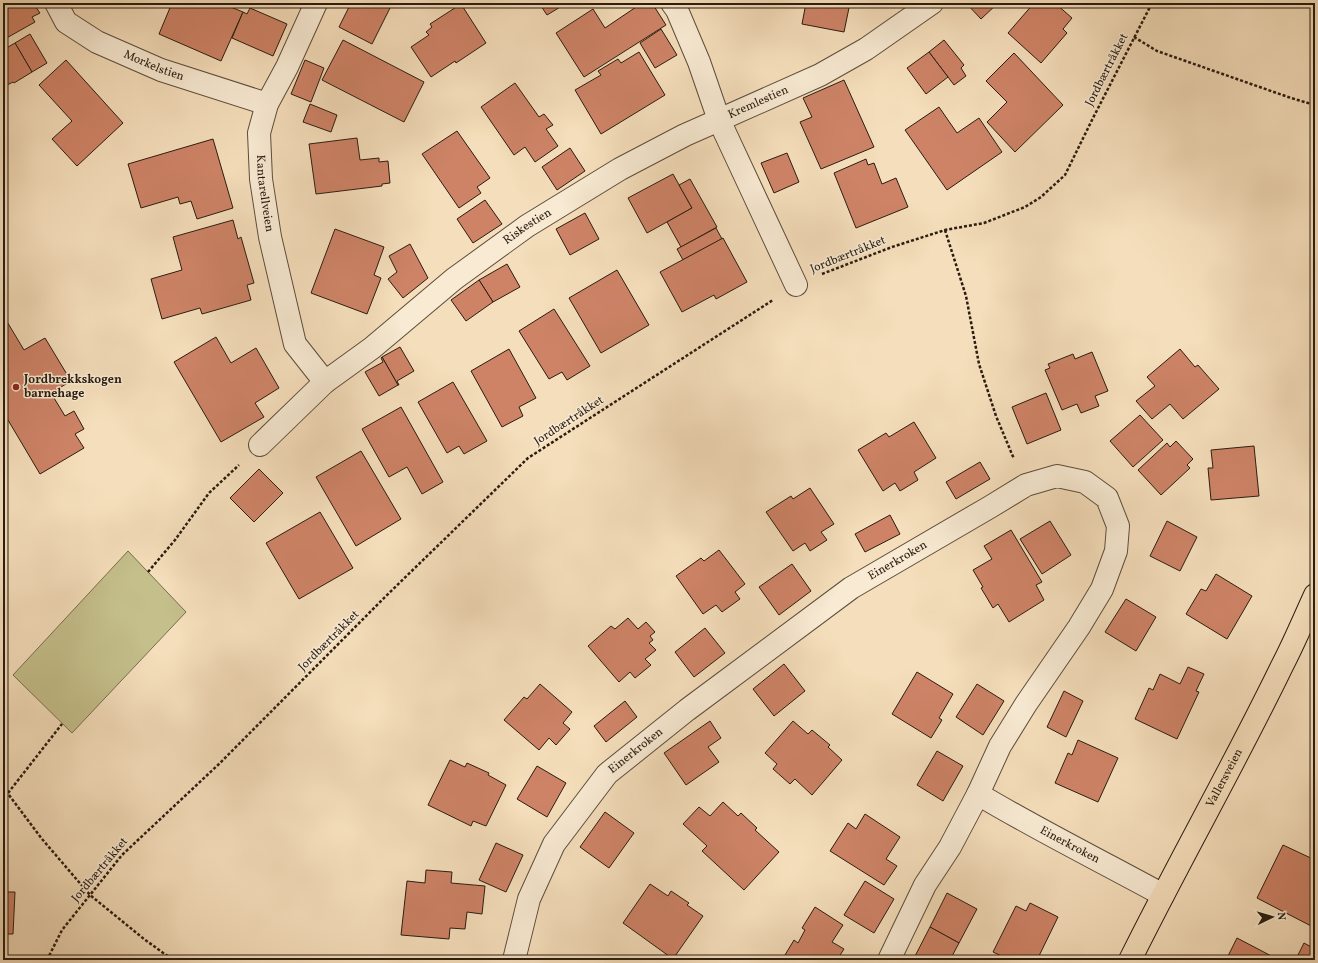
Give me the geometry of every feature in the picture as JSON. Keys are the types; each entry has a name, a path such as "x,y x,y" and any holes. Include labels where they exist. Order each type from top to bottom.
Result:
{"main road":[{"name":"Vallersveien","path":"1130,960 1276,679 1315,595"}],"street":[{"name":"Morkelstien","path":"56,3 66,22 97,42 161,70 267,104"},
{"name":"Kantarellveien","path":"316,3 287,67 267,104 259,133 261,180 270,237 295,344 325,382"},
{"path":"672,3 677,10 699,62 719,120"},
{"name":"Kremlestien","path":"796,285 719,120 820,75 866,49 932,3"},
{"name":"Riskestien","path":"260,444 325,382 372,348 454,279 527,226 620,169 685,135 719,120"},
{"name":"Einerkroken","path":"514,960 529,899 554,844 607,774 687,710 851,588 1026,485 1057,476 1085,482 1107,498 1118,526 1116,551 1102,589 1080,627 1026,704 1000,746 978,794 950,847 925,885 889,960"},
{"name":"Einerkroken","path":"978,794 1042,831 1087,853 1163,895"}],"path":[{"name":"Jordbærtråkket","path":"47,960 62,930 122,855 219,764 386,596 528,458 796,285 892,247 945,230 984,223 1025,207 1041,197 1057,184 1065,175 1152,3"},
{"path":"1134,37 1157,51 1315,105"},
{"path":"945,230 966,296 980,364 996,416 1026,485"},
{"path":"148,572 175,540 210,493 260,444"},
{"path":"8,793 62,724"},
{"path":"3,787 42,839 90,895 144,939 173,960"}],"shaded area":[{"path":"128,551 186,612 72,733 13,675"}],"building":[{"path":"3,3 33,3 40,13 32,17 35,22 3,40"},
{"path":"172,3 221,3 243,12 221,61 159,34"},
{"path":"351,3 385,3 391,6 372,44 339,27"},
{"path":"539,3 567,3 547,15"},
{"path":"642,3 652,3 666,25 584,77 556,33 593,9 605,28"},
{"path":"806,3 850,3 844,32 802,24"},
{"path":"966,3 998,3 981,19"},
{"path":"1034,3 1039,7 1042,3 1055,3 1072,18 1063,29 1067,33 1041,63 1008,33"},
{"path":"461,4 486,43 456,63 455,61 431,77 411,47 429,35 426,32 432,27 430,24"},
{"path":"250,8 287,24 273,56 232,38 243,12 247,14"},
{"path":"661,29 677,55 655,68 640,43"},
{"path":"30,34 47,63 32,72 15,43"},
{"path":"343,40 424,82 404,122 322,80"},
{"path":"944,40 964,65 961,68 966,76 954,85 929,52"},
{"path":"15,43 32,72 14,83 13,82 3,87 3,50"},
{"path":"639,52 665,95 601,134 575,90 601,75 598,71 618,59 621,63"},
{"path":"929,52 948,77 926,94 907,68"},
{"path":"1014,53 1063,105 1015,152 987,122 1007,102 986,81"},
{"path":"66,60 123,123 77,166 52,139 72,121 39,85"},
{"path":"305,60 324,68 311,102 291,94"},
{"path":"844,80 874,147 821,169 800,122 812,117 803,98"},
{"path":"515,83 539,117 544,114 553,125 546,129 558,146 535,162 525,147 514,155 481,107"},
{"path":"310,104 337,115 331,132 303,122"},
{"path":"939,107 957,133 979,118 1002,152 947,190 905,130"},
{"path":"457,131 490,178 477,187 481,193 459,208 422,154"},
{"path":"357,138 360,160 379,158 379,162 388,161 390,183 382,184 382,186 316,194 309,144"},
{"path":"213,139 233,208 197,219 191,201 180,204 178,197 141,208 128,164"},
{"path":"570,148 585,171 557,190 542,167"},
{"path":"787,153 799,182 774,193 761,163"},
{"path":"866,159 868,165 874,163 882,184 896,178 908,207 856,228 834,173"},
{"path":"673,174 692,208 647,233 628,198"},
{"path":"690,179 717,227 681,247 667,222 692,208 679,185"},
{"path":"485,200 502,224 473,243 457,219"},
{"path":"585,213 599,239 570,255 556,229"},
{"path":"233,220 238,239 241,237 254,283 247,285 251,300 202,314 200,308 162,319 151,279 182,270 173,237"},
{"path":"716,228 722,239 683,260 677,249"},
{"path":"335,229 384,247 374,275 381,278 367,314 311,293"},
{"path":"723,238 747,282 716,299 714,295 682,312 660,272"},
{"path":"410,244 428,278 403,298 388,279 397,272 389,256"},
{"path":"507,264 520,287 493,302 479,280"},
{"path":"617,270 649,325 601,353 569,298"},
{"path":"479,280 493,302 466,321 451,300"},
{"path":"554,309 590,366 567,380 562,372 549,379 519,331"},
{"path":"3,315 24,350 45,338 71,381 51,393 65,416 74,411 84,429 75,434 84,448 40,474 8,420 3,422"},
{"path":"216,337 231,363 256,348 279,388 255,403 264,417 221,442 174,362"},
{"path":"400,347 414,371 397,381 398,385 382,357"},
{"path":"509,349 536,398 519,407 523,416 502,427 471,371"},
{"path":"1180,349 1195,367 1198,365 1219,389 1183,419 1170,404 1152,419 1136,401 1155,386 1147,377"},
{"path":"1092,352 1108,391 1095,396 1099,406 1081,413 1077,404 1062,410 1045,370 1050,368 1048,364 1073,354 1075,359"},
{"path":"382,357 398,385 379,396 365,372 383,362"},
{"path":"453,382 487,441 464,454 459,446 447,453 418,402"},
{"path":"1046,393 1061,430 1027,444 1012,407"},
{"path":"401,407 443,482 422,494 407,467 389,477 362,429"},
{"path":"1140,415 1163,440 1133,467 1110,441"},
{"path":"914,422 936,458 914,472 918,480 900,491 895,483 883,491 858,450 886,433 889,437"},
{"path":"1176,441 1193,459 1187,465 1190,468 1161,495 1138,470 1167,443 1170,447"},
{"path":"1254,446 1259,496 1211,500 1208,468 1213,468 1211,450"},
{"path":"361,451 401,519 356,546 316,477"},
{"path":"980,462 990,479 956,499 946,482"},
{"path":"259,469 283,493 254,522 230,498"},
{"path":"810,488 834,524 821,532 827,540 810,551 805,543 793,551 766,512 791,496 793,499"},
{"path":"320,512 353,568 299,599 266,543"},
{"path":"890,515 900,534 865,552 855,534"},
{"path":"1050,521 1071,555 1042,574 1020,539"},
{"path":"1167,521 1197,537 1180,571 1150,556"},
{"path":"1011,530 1042,582 1036,585 1044,600 1009,622 998,604 993,608 981,588 983,587 973,570 992,559 984,546"},
{"path":"719,550 745,584 735,592 740,599 722,612 716,605 703,614 676,576 701,558 704,561"},
{"path":"792,564 811,591 779,615 759,587"},
{"path":"1216,574 1252,596 1227,639 1186,614 1201,589 1206,591"},
{"path":"1126,599 1156,617 1136,651 1105,632"},
{"path":"628,618 638,629 646,622 655,632 650,636 653,640 649,643 656,650 645,659 651,665 635,678 630,672 619,682 588,646 611,626 615,629"},
{"path":"705,628 725,653 694,677 675,652"},
{"path":"784,664 805,691 774,716 753,689"},
{"path":"1188,667 1204,674 1196,691 1199,692 1177,739 1135,719 1149,688 1153,690 1160,674 1180,684"},
{"path":"917,672 953,694 939,718 942,720 931,738 892,714"},
{"path":"540,684 572,712 563,723 570,729 556,745 549,738 539,750 504,720 524,697 527,699"},
{"path":"977,684 1004,701 983,735 956,717"},
{"path":"1064,691 1083,701 1066,737 1047,727"},
{"path":"625,701 637,717 606,742 594,726"},
{"path":"710,721 721,738 708,747 719,762 686,785 664,753"},
{"path":"793,721 808,734 812,730 830,745 828,747 842,760 812,795 795,779 790,784 773,769 777,764 765,753"},
{"path":"1078,740 1118,758 1098,802 1055,783 1068,753 1072,755"},
{"path":"937,751 963,766 943,801 917,785"},
{"path":"450,760 465,767 467,763 489,773 488,775 506,785 486,826 473,821 471,826 428,805"},
{"path":"537,766 566,783 547,817 517,799"},
{"path":"723,802 738,816 741,813 757,828 755,830 779,852 744,890 702,851 707,846 683,824 699,807 710,816"},
{"path":"605,812 634,833 609,868 580,847"},
{"path":"865,814 900,837 886,859 897,866 884,885 830,851 848,823 856,829"},
{"path":"496,843 523,855 506,892 479,880"},
{"path":"1283,845 1315,860 1315,928 1257,898"},
{"path":"426,870 452,872 451,883 485,886 482,914 467,912 465,929 450,928 449,939 401,935 407,881 425,883"},
{"path":"865,881 894,899 874,933 844,915"},
{"path":"650,884 668,896 671,891 689,903 687,905 703,916 673,959 623,923"},
{"path":"3,892 15,892 13,934 3,934"},
{"path":"947,893 977,909 959,943 930,927"},
{"path":"1030,903 1058,917 1037,960 1010,960 993,952 1016,906 1026,911"},
{"path":"815,907 843,925 832,942 844,949 837,960 782,960 794,940 798,943 805,930 802,928"},
{"path":"930,927 959,943 950,960 913,960"},
{"path":"1237,938 1279,960 1226,960"},
{"path":"1304,943 1315,949 1315,960 1296,959"}],"place":[{"name":"Jordbrekkskogen barnehage","path":"16,387"}]}
